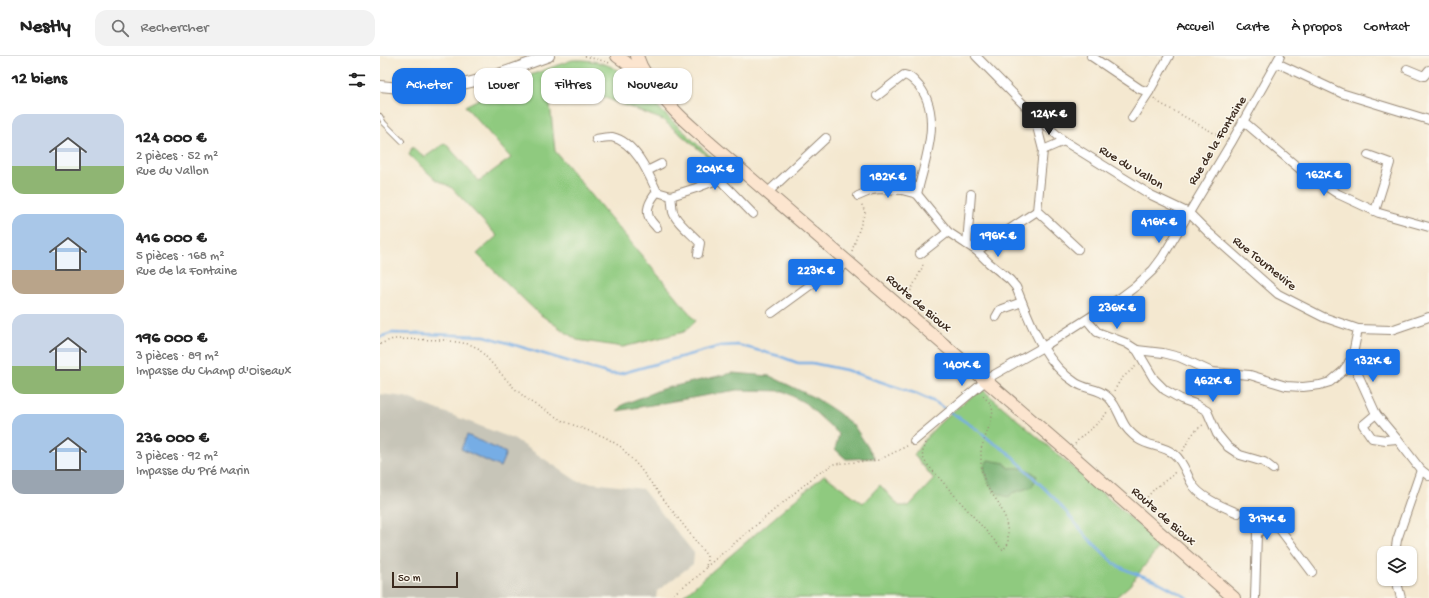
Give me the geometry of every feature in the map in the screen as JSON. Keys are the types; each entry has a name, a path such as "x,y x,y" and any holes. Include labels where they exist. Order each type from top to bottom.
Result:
{"main road":[{"name":"Route de Bioux","path":"617,56 632,68"},
{"name":"Route de Bioux","path":"637,56 642,68"},
{"name":"Route de Bioux","path":"669,104 737,167 986,380 1234,598"}],"street":[{"path":"380,86 429,89 459,85 500,74 549,56"},
{"name":"Rue du Vallon","path":"976,56 1034,115 1064,141 1151,195 1189,213"},
{"path":"1091,56 1140,89 1149,92"},
{"path":"1132,118 1149,92 1169,56"},
{"path":"1278,60 1341,92 1429,120"},
{"name":"Rue de la Fontaine","path":"914,441 986,380 1087,320 1136,286 1153,270 1162,258 1231,143 1278,60"},
{"path":"1407,69 1424,76 1429,70"},
{"path":"877,96 904,75 912,78 926,95 930,109 931,137 917,194"},
{"path":"1034,115 1043,150 1037,211"},
{"path":"1244,121 1301,170 1338,194 1376,211 1429,227"},
{"path":"596,139 611,137 623,141 631,147 647,172 657,192 671,196 719,179 737,167"},
{"path":"767,193 826,138"},
{"path":"1043,150 1064,141"},
{"path":"1368,155 1390,163 1376,211"},
{"path":"647,172 661,164"},
{"path":"719,179 753,214"},
{"path":"858,196 872,190 880,189 902,190 917,194 948,232 977,250 1016,287 1043,347 1066,375 1077,384 1102,392 1109,398 1117,409 1124,425 1132,434 1144,443 1160,447 1173,453 1188,475 1191,484 1216,504 1238,513"},
{"path":"657,192 648,206 648,216 657,228"},
{"path":"967,244 971,194"},
{"path":"671,196 673,212 678,221 700,243 698,254"},
{"path":"1037,211 1078,249"},
{"path":"977,250 1037,211"},
{"name":"Rue Tournevire","path":"1189,213 1208,232 1278,294 1323,317 1358,329 1391,330 1429,317"},
{"path":"920,254 948,232"},
{"path":"772,313 820,278 837,272 848,261"},
{"path":"996,317 1000,310 1022,302"},
{"path":"1087,320 1097,332 1126,343 1137,350 1163,353 1179,357 1212,372 1250,375 1286,386 1303,388 1330,382 1343,371 1352,359 1358,329"},
{"path":"1137,350 1154,379 1165,390 1207,411 1217,434 1228,447 1240,455 1264,462 1273,468"},
{"path":"1349,362 1356,370 1376,414 1421,470 1429,476"},
{"path":"1376,414 1363,424 1372,438 1397,439"},
{"path":"1396,546 1421,470"},
{"path":"1255,598 1257,534 1270,526 1279,528 1312,572"},
{"path":"1398,586 1401,598"}],"lane":[{"path":"380,116 384,123 402,141"}],"path":[{"path":"1149,92 1156,101 1231,143"},
{"path":"848,261 865,212 858,196"},
{"path":"901,307 923,266 920,254"},
{"path":"380,344 393,339 444,340 469,344 478,348 514,388 529,401 563,421 605,437 621,447 707,556 706,567"},
{"path":"929,429 922,452 922,456 926,463 1004,550 1008,544 1005,516 998,502 986,486 981,468 981,449 994,410 990,403 975,389"},
{"path":"670,598 675,592 701,573 706,567 816,476 834,464 879,460 914,441"}],"shaded area":[{"path":"380,394 405,397 516,440 577,481 642,489 694,553 693,564 657,591 656,598 380,598"}],"green space":[{"path":"572,60 584,60 608,65 614,68 613,101 605,98 605,68 550,68"},
{"path":"541,71 541,104 550,104 555,151 696,321 684,332 623,347 577,340 538,313 477,254 497,236 451,187 436,180 409,155 412,147 425,157 445,143 479,181 511,158 465,106 474,102 474,104 533,104 533,74"},
{"path":"621,104 654,104 711,157 707,156 663,120"},
{"path":"732,373 770,376 817,399 837,412 854,426 875,458 846,459 835,449 839,434 805,403 783,391 737,390 617,411 622,405 662,389"},
{"path":"982,389 1161,544 1130,585 1115,598 681,598 824,475 863,503 880,485 899,506 909,506 934,479 914,455 936,427"},
{"path":"988,460 1005,463 1008,468 1023,469 1034,473 1037,476 1032,487 1012,493 1009,497 998,493 989,483 984,467"}],"water":[{"path":"467,435 506,453 500,467 461,449"}],"waterway":[{"path":"380,337 392,333 485,336 610,374 619,374 721,346 738,345 779,356 798,363 812,363 846,370 917,394 935,402 978,430 1009,453 1056,500 1088,538 1116,565 1155,580 1188,598"}]}
